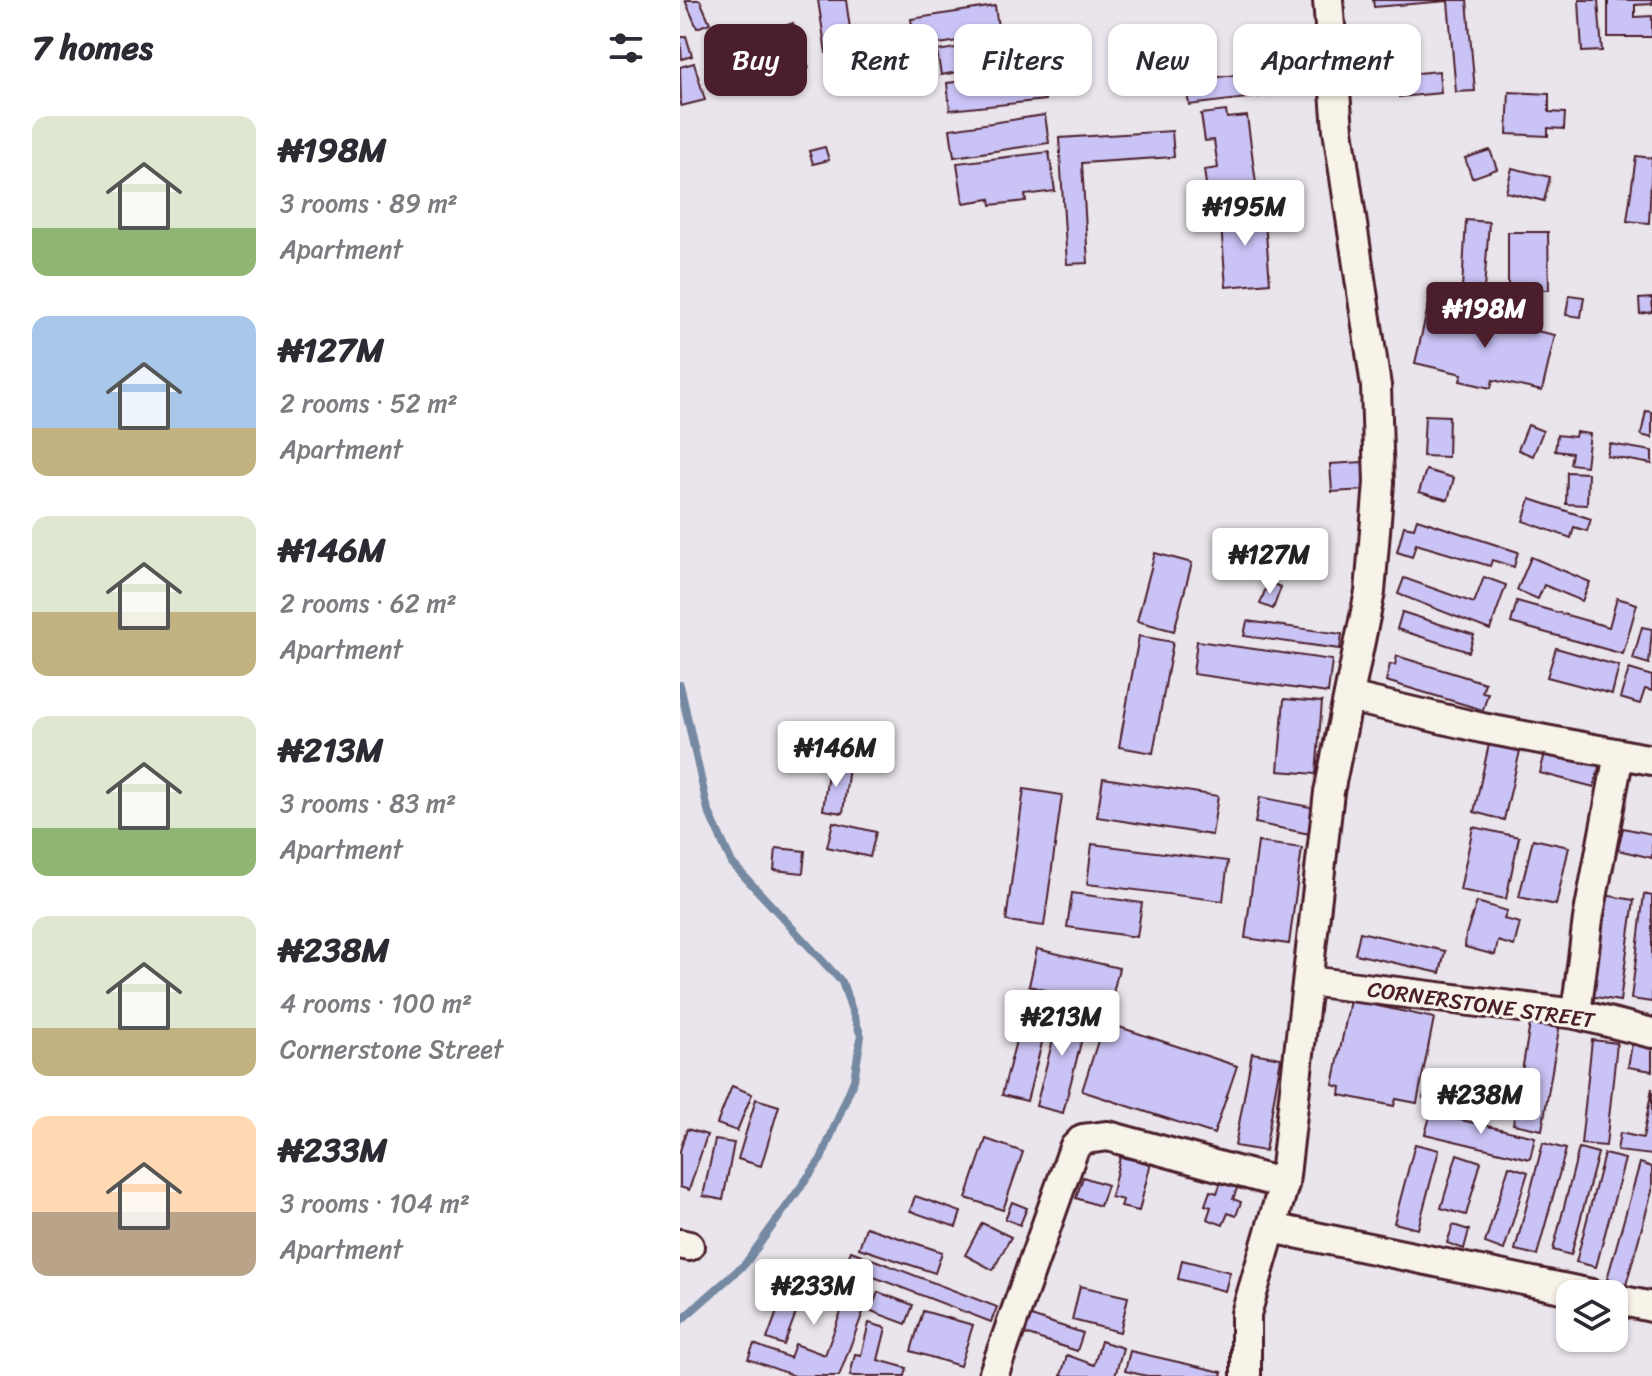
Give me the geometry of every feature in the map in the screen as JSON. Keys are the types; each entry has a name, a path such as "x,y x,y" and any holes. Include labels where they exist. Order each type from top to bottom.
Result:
{"street":[{"path":"1246,1376 1246,1314 1284,1184 1329,792 1371,577 1379,483 1376,386 1338,130 1328,0"},
{"path":"1349,697 1482,728 1652,760"},
{"path":"1576,1014 1588,919 1619,754"},
{"name":"CORNERSTONE STREET","path":"1308,981 1576,1014 1652,1033"},
{"path":"993,1376 1074,1148 1083,1139 1108,1136 1284,1184"},
{"path":"1272,1228 1556,1287"},
{"path":"1628,1302 1652,1307"}],"building":[{"path":"685,0 700,0 710,23 697,28"},
{"path":"818,0 846,0 849,24 823,24 823,33"},
{"path":"1373,0 1467,0 1475,91 1456,92 1448,1 1374,7"},
{"path":"1579,0 1598,0 1602,51 1582,52"},
{"path":"1608,0 1652,0 1652,4 1635,5 1635,17 1652,16 1652,37 1608,37"},
{"path":"995,6 998,24 954,24 954,42 938,44 938,24 912,24 911,19"},
{"path":"686,36 692,56 682,59 680,38"},
{"path":"954,48 954,73 941,75 938,51"},
{"path":"694,63 705,100 681,106 680,67"},
{"path":"1439,71 1441,93 1421,95 1421,73"},
{"path":"1233,75 1233,96 1264,96 1189,105 1188,96 1217,96 1217,77"},
{"path":"954,82 954,96 1045,96 1045,100 950,110 947,83"},
{"path":"1509,92 1549,94 1549,112 1565,113 1564,129 1548,128 1548,136 1507,134"},
{"path":"1226,111 1227,118 1247,116 1257,191 1208,198 1204,170 1218,168 1214,140 1205,141 1201,114"},
{"path":"1045,115 1049,143 954,157 950,129"},
{"path":"1172,131 1174,157 1082,163 1088,263 1067,264 1059,138"},
{"path":"825,147 829,160 813,164 809,151"},
{"path":"1490,150 1497,169 1472,178 1465,158"},
{"path":"1049,152 1055,191 1025,195 1026,201 991,205 990,199 963,203 957,163"},
{"path":"1636,156 1652,158 1649,223 1627,221"},
{"path":"1512,168 1550,177 1544,201 1506,192"},
{"path":"1264,209 1270,283 1226,287 1220,212"},
{"path":"1466,220 1489,222 1484,290 1462,288"},
{"path":"1508,232 1548,232 1549,290 1508,290"},
{"path":"1569,295 1584,297 1581,317 1566,315"},
{"path":"1652,298 1652,312 1640,314 1639,299"},
{"path":"1428,307 1555,335 1542,391 1493,380 1491,388 1460,381 1462,374 1415,363"},
{"path":"1646,411 1652,412 1652,438 1641,435"},
{"path":"1425,415 1449,416 1448,457 1423,456"},
{"path":"1528,425 1543,431 1533,456 1518,450"},
{"path":"1576,432 1590,434 1586,466 1570,464 1572,453 1555,451 1557,435 1575,437"},
{"path":"1610,444 1652,451 1652,464 1607,456"},
{"path":"1363,462 1366,490 1332,492 1330,464"},
{"path":"1426,470 1454,478 1448,500 1419,492"},
{"path":"1567,472 1588,473 1587,505 1566,504"},
{"path":"1530,499 1591,519 1587,531 1574,527 1571,538 1523,521"},
{"path":"1417,519 1518,552 1514,567 1492,560 1490,566 1416,544 1412,557 1397,552 1404,526 1414,528"},
{"path":"1155,553 1192,563 1174,631 1137,621"},
{"path":"1531,557 1590,582 1582,601 1544,585 1538,599 1517,590"},
{"path":"1484,577 1506,585 1490,630 1398,594 1404,578 1474,603"},
{"path":"1268,582 1281,587 1273,609 1260,604"},
{"path":"1617,598 1637,604 1623,654 1511,623 1517,601 1609,627"},
{"path":"1402,612 1474,635 1469,652 1397,629"},
{"path":"1247,621 1342,634 1340,649 1244,636"},
{"path":"1642,627 1652,629 1649,664 1633,659"},
{"path":"1139,636 1173,642 1153,753 1119,747"},
{"path":"1197,641 1332,660 1328,693 1193,674"},
{"path":"1556,648 1619,666 1612,694 1547,677"},
{"path":"1397,656 1485,683 1482,692 1488,693 1483,710 1386,681 1390,664 1395,665"},
{"path":"1629,669 1652,676 1652,691 1645,689 1640,704 1620,698"},
{"path":"1284,699 1322,702 1316,774 1278,771"},
{"path":"1489,744 1520,751 1504,820 1474,812"},
{"path":"1546,749 1600,763 1594,787 1540,773"},
{"path":"829,765 849,767 843,813 823,810"},
{"path":"1103,778 1218,796 1212,835 1097,817"},
{"path":"1024,789 1062,795 1044,926 1006,921"},
{"path":"1260,797 1315,808 1310,834 1255,823"},
{"path":"833,822 876,832 870,857 827,847"},
{"path":"1473,827 1519,837 1506,899 1460,890"},
{"path":"1623,828 1652,834 1652,858 1618,850"},
{"path":"1533,839 1569,847 1556,905 1519,897"},
{"path":"1258,842 1302,848 1289,944 1245,938"},
{"path":"1092,844 1228,861 1223,901 1087,884"},
{"path":"776,848 805,851 803,873 774,870"},
{"path":"1072,893 1142,903 1137,937 1067,927"},
{"path":"1644,894 1652,896 1652,1002 1631,999"},
{"path":"1604,895 1634,900 1620,1001 1589,996"},
{"path":"1477,902 1507,911 1504,919 1520,923 1514,946 1498,941 1495,955 1465,947"},
{"path":"1360,932 1445,951 1440,973 1355,954"},
{"path":"1037,949 1119,968 1110,1006 1029,986"},
{"path":"1027,998 1052,1004 1027,1101 1002,1095"},
{"path":"1350,1000 1434,1018 1417,1103 1396,1099 1394,1106 1340,1095 1341,1087 1333,1085"},
{"path":"1062,1004 1089,1011 1063,1113 1036,1106"},
{"path":"1531,1018 1560,1023 1542,1130 1513,1124"},
{"path":"1104,1022 1237,1066 1214,1134 1082,1091"},
{"path":"1592,1040 1617,1043 1606,1146 1581,1144"},
{"path":"1632,1044 1652,1048 1652,1071 1628,1067"},
{"path":"1252,1053 1281,1058 1265,1151 1235,1146"},
{"path":"1429,1081 1479,1100 1472,1116 1423,1098"},
{"path":"732,1086 752,1094 737,1131 717,1124"},
{"path":"1652,1088 1652,1155 1617,1151 1620,1133 1643,1138"},
{"path":"756,1099 779,1106 761,1166 738,1159"},
{"path":"1431,1113 1535,1137 1530,1159 1425,1134"},
{"path":"687,1129 707,1135 689,1190 680,1187 680,1151"},
{"path":"986,1139 1023,1152 1003,1210 966,1198"},
{"path":"715,1140 734,1143 723,1200 703,1196"},
{"path":"1543,1143 1566,1149 1537,1255 1515,1250"},
{"path":"1415,1144 1439,1150 1418,1229 1394,1223"},
{"path":"1579,1148 1598,1153 1571,1255 1553,1250"},
{"path":"1457,1154 1481,1162 1466,1215 1441,1208"},
{"path":"1604,1154 1625,1159 1596,1267 1576,1262"},
{"path":"1135,1155 1152,1158 1139,1211 1121,1207 1123,1200 1111,1197 1120,1157 1134,1160"},
{"path":"1640,1163 1652,1167 1652,1191 1627,1280 1607,1279"},
{"path":"1509,1166 1528,1172 1504,1250 1485,1243"},
{"path":"1083,1177 1107,1185 1100,1206 1076,1198"},
{"path":"1222,1179 1238,1186 1233,1199 1241,1202 1236,1216 1228,1213 1223,1225 1207,1219 1211,1207 1205,1205 1210,1191 1217,1193"},
{"path":"915,1196 961,1212 956,1227 910,1211"},
{"path":"1012,1202 1027,1208 1020,1225 1005,1219"},
{"path":"982,1223 1011,1237 993,1270 965,1255"},
{"path":"1453,1225 1469,1230 1464,1249 1447,1243"},
{"path":"866,1227 942,1252 935,1273 859,1248"},
{"path":"851,1251 997,1307 991,1322 845,1266"},
{"path":"1182,1260 1230,1272 1225,1291 1178,1279"},
{"path":"793,1268 870,1294 839,1376 795,1376 748,1359 754,1344 790,1358 795,1344 825,1355 842,1309 803,1294 784,1345 767,1339"},
{"path":"1080,1286 1128,1297 1120,1332 1072,1320"},
{"path":"878,1292 913,1305 906,1324 871,1311"},
{"path":"923,1311 973,1325 960,1366 911,1351"},
{"path":"1028,1315 1083,1333 1077,1351 1022,1333"},
{"path":"869,1323 886,1328 878,1360 907,1368 905,1376 850,1376 855,1354 861,1355"},
{"path":"1101,1341 1123,1348 1115,1376 1061,1376 1067,1355 1094,1365"},
{"path":"1130,1351 1222,1372 1221,1376 1147,1376 1125,1371"}],"waterway":[{"path":"680,685 708,810 732,863 842,982 861,1036 854,1080 821,1159 745,1264 680,1321"}]}
